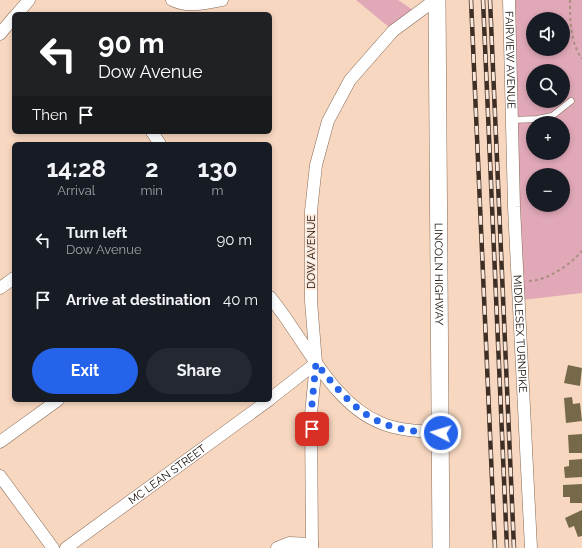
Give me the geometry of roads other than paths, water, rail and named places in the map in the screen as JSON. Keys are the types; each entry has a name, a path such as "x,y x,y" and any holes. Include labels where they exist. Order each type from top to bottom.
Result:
{"main road":[{"name":"LINCOLN HIGHWAY","path":"436,0 441,548"}],"street":[{"path":"19,12 29,0"},
{"path":"172,0 194,5 222,0"},
{"name":"DOW AVENUE","path":"312,546 311,414 316,363 311,301 311,211 316,165 328,121 350,80 393,31 436,0"},
{"name":"FAIRVIEW AVENUE","path":"509,0 513,120"},
{"path":"0,34 12,19"},
{"name":"MIDDLESEX TURNPIKE","path":"513,120 514,207 532,548"},
{"path":"0,288 12,279"},
{"path":"272,300 316,363 354,407 370,418 397,428 441,433"},
{"name":"MC LEAN STREET","path":"272,397 316,363"},
{"path":"0,442 55,402"},
{"name":"MC LEAN STREET","path":"66,548 265,402"},
{"path":"0,476 53,548"},
{"path":"277,548 289,544 312,546"}],"lane":[{"path":"513,120 537,119 552,116 571,101"}],"railway":[{"path":"471,0 495,548"},
{"path":"483,0 507,548"},
{"path":"490,0 514,548"}]}
